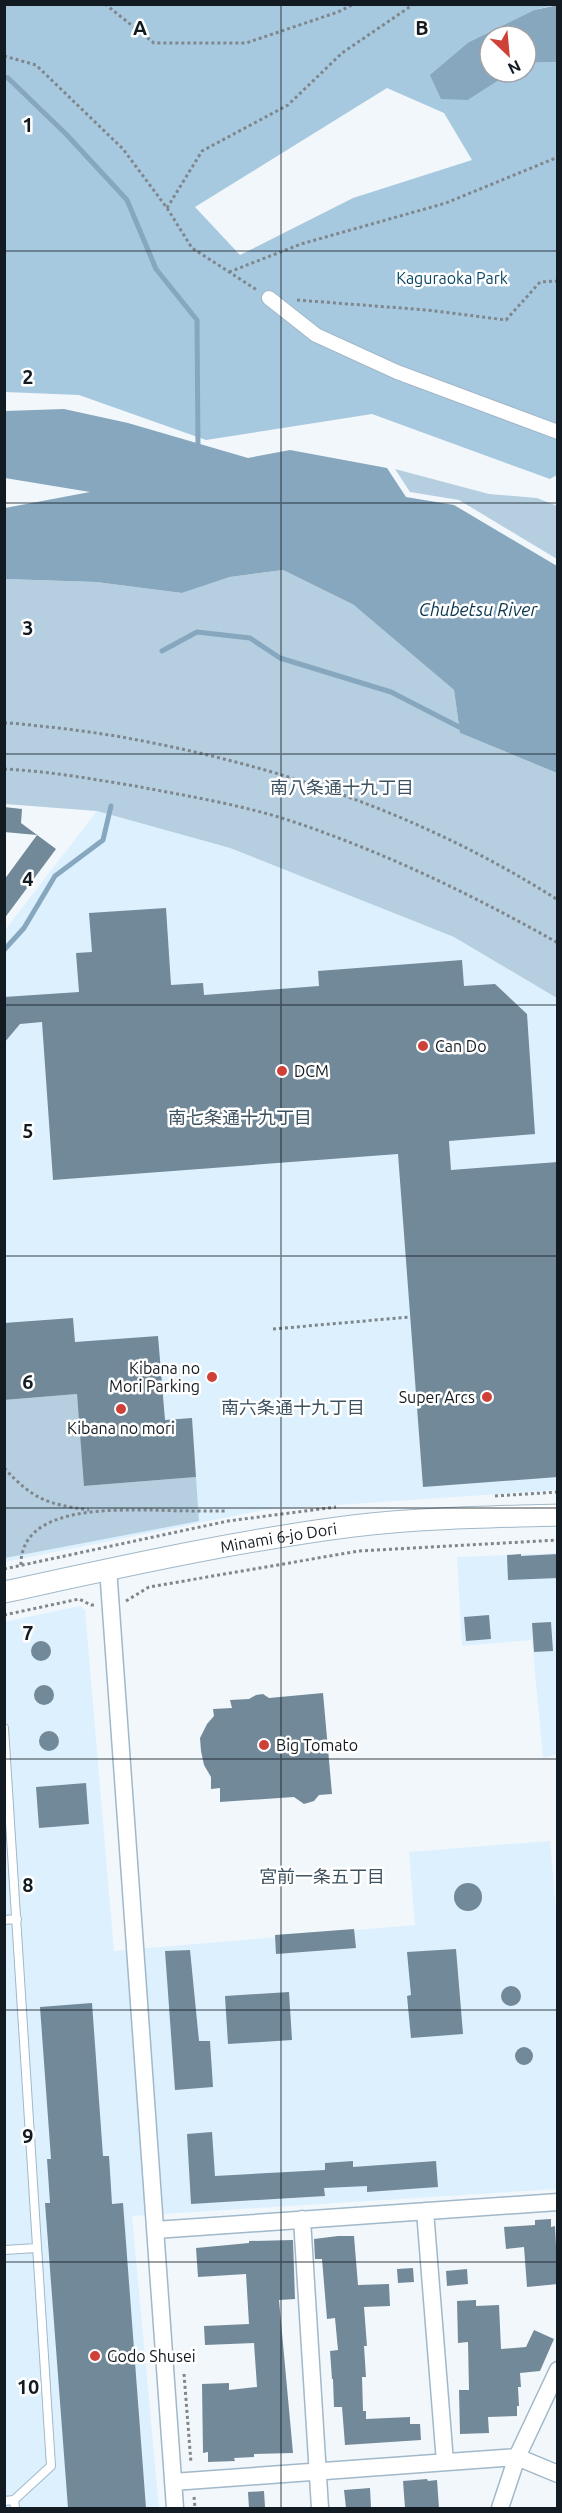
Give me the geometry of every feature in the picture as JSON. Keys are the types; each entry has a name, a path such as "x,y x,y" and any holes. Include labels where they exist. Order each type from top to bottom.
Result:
{"street":[{"path":"269,298 316,335 397,372 558,432"},
{"name":"Minami 6-jo Dori","path":"13,1590 229,1544 355,1526 558,1515"},
{"path":"108,1568 175,2508"},
{"path":"155,2230 558,2202"},
{"path":"425,2211 445,2462"},
{"path":"302,2219 320,2508"},
{"path":"500,2508 518,2457 558,2370"},
{"path":"173,2482 518,2457 558,2474"}],"lane":[{"path":"4,1728 51,2466 15,2504 4,2501"},
{"path":"4,1920 16,1919"},
{"path":"4,2250 37,2248"}],"path":[{"path":"105,4 154,44 246,43 338,12 354,4"},
{"path":"167,208 202,151 288,105 342,53 414,4"},
{"path":"4,56 36,65 123,149 167,208 192,248 269,298 427,310 506,320 540,282 558,281"},
{"path":"229,272 302,244 446,203 558,157"},
{"path":"4,723 112,734 212,755 309,782 393,813 472,851 558,900"},
{"path":"4,769 32,770 187,796 292,821 397,861 488,903 558,943"},
{"path":"273,1329 410,1317"},
{"path":"4,1468 18,1483 38,1498 57,1505 94,1510 227,1511"},
{"path":"13,1590 21,1554 36,1531 63,1517 94,1510"},
{"path":"4,1615 79,1599 91,1605 128,1600 137,1592 149,1587 359,1551 558,1540"}],"shaded area":[{"path":"395,469 489,494 537,498 557,506 557,559 459,500 410,492"},
{"path":"283,570 356,606 454,690 460,733 557,773 557,998 454,937 230,848 97,811 5,804 4,579 96,582 182,593 230,577"},
{"path":"97,811 230,848 454,937 557,998 557,1490 264,1510 5,1562 5,930"},
{"path":"77,1394 85,1486 196,1477 199,1521 5,1558 5,1400"},
{"path":"557,1553 557,1754 543,1758 532,1640 462,1646 457,1557"},
{"path":"80,1606 85,1610 114,1951 415,1925 409,1852 550,1841 558,1934 557,2189 132,2216 159,2508 5,2508 4,1622"}],"green space":[{"name":"Kaguraoka Park","path":"5,5 555,5 534,10 506,24 478,24 478,38 469,42 468,100 493,84 538,84 538,63 557,62 557,475 550,479 372,414 206,440 79,395 5,392","holes":["387,88 444,113 472,160 353,198 240,255 195,207"]}],"water":[{"path":"558,5 557,62 538,63 538,24 506,24 534,10"},
{"path":"478,38 478,84 493,84 468,100 441,99 430,75 469,42"},
{"name":"Chubetsu River","path":"64,409 128,423 248,458 290,450 387,468 406,497 454,505 557,566 557,773 460,733 454,690 354,605 283,570 230,577 182,593 96,582 5,579 5,508 90,492 5,478 5,411"}],"building":[{"path":"4,807 22,809 21,823 56,849 4,919 4,880 37,835 4,832"},
{"path":"166,908 171,985 203,983 204,995 319,986 318,971 462,960 464,986 495,984 527,1014 535,1134 449,1141 451,1170 558,1162 558,1477 423,1487 398,1154 53,1180 42,1022 20,1024 4,1043 4,997 79,992 76,953 92,952 89,913"},
{"name":"Kibana no mori","path":"73,1318 75,1342 158,1336 165,1420 192,1418 196,1477 84,1486 77,1394 4,1400 4,1323"},
{"path":"521,1554 521,1556 558,1554 558,1578 508,1580 507,1555"},
{"path":"489,1615 491,1639 466,1641 464,1617"},
{"path":"551,1622 553,1651 534,1652 532,1623"},
{"path":"41,1641 48,1644 51,1651 48,1658 41,1661 34,1658 31,1651 34,1644"},
{"path":"44,1685 51,1688 54,1695 51,1702 44,1705 37,1702 34,1695 37,1688"},
{"name":"Big Tomato","path":"323,1693 332,1794 319,1795 314,1801 304,1804 294,1797 220,1802 220,1788 211,1789 211,1777 204,1765 200,1738 214,1716 213,1709 232,1708 230,1700 249,1699 256,1695 263,1694 269,1698"},
{"path":"49,1731 56,1734 59,1741 56,1748 49,1751 42,1748 39,1741 42,1734"},
{"path":"86,1783 89,1824 39,1828 36,1787"},
{"path":"468,1883 478,1887 482,1897 478,1907 468,1911 458,1907 454,1897 458,1887"},
{"path":"354,1929 356,1948 276,1954 275,1935"},
{"path":"456,1949 463,2034 411,2038 407,1996 411,1995 407,1952"},
{"path":"190,1950 199,2041 210,2041 213,2087 175,2090 165,1951"},
{"path":"511,1986 518,1989 521,1996 518,2003 511,2006 504,2003 501,1996 504,1989"},
{"path":"289,1992 292,2040 228,2044 225,1996"},
{"name":"Godo Shusei","path":"92,2003 103,2156 109,2156 112,2204 123,2203 146,2508 68,2508 45,2203 50,2203 47,2159 51,2159 40,2007"},
{"path":"524,2047 530,2050 533,2056 530,2062 524,2065 518,2062 515,2056 518,2050"},
{"path":"212,2132 215,2176 325,2170 325,2163 353,2161 353,2167 436,2161 438,2187 367,2192 367,2186 324,2188 325,2196 191,2204 187,2134"},
{"path":"551,2219 551,2227 555,2226 558,2284 527,2287 524,2247 506,2249 504,2227 535,2225 535,2220"},
{"path":"354,2236 358,2285 389,2284 390,2306 364,2307 367,2346 364,2346 366,2377 362,2377 363,2411 366,2411 366,2419 410,2417 410,2424 420,2424 421,2440 345,2445 342,2407 334,2407 330,2351 338,2350 335,2318 327,2319 322,2259 315,2259 314,2239"},
{"path":"293,2240 295,2299 279,2300 293,2453 254,2454 254,2457 234,2458 235,2461 208,2462 208,2452 203,2453 202,2384 229,2383 229,2390 257,2387 254,2343 205,2345 204,2326 249,2324 246,2274 198,2277 196,2248 249,2243 249,2241"},
{"path":"413,2268 414,2282 398,2283 397,2269"},
{"path":"467,2269 468,2284 447,2286 446,2271"},
{"path":"476,2300 476,2306 499,2305 501,2349 526,2347 534,2330 554,2339 540,2371 520,2373 521,2387 518,2387 517,2416 488,2417 489,2433 460,2434 459,2390 469,2390 468,2342 458,2343 457,2301"},
{"path":"427,2479 428,2481 437,2480 439,2508 405,2508 403,2481"},
{"path":"370,2488 371,2508 346,2508 344,2490"},
{"path":"264,2491 265,2507 249,2508 248,2492"}],"waterway":[{"path":"4,77 8,78 66,134 127,200 156,269 197,320 198,448"},
{"path":"162,651 197,632 250,638 280,658 391,692 465,730"},
{"path":"4,950 24,928 55,876 103,840 111,806"}],"place":[{"name":"Can Do","path":"423,1046"},
{"name":"DCM","path":"282,1071"},
{"name":"Kibana no Mori Parking","path":"212,1377"},
{"name":"Super Arcs","path":"487,1397"},
{"name":"Kibana no mori","path":"121,1409"},
{"name":"Big Tomato","path":"264,1745"},
{"name":"Godo Shusei","path":"95,2356"}],"district":[{"name":"南八条通十九丁目","path":"342,787"},
{"name":"南七条通十九丁目","path":"240,1117"},
{"name":"南六条通十九丁目","path":"293,1407"},
{"name":"宮前一条五丁目","path":"322,1876"}]}
